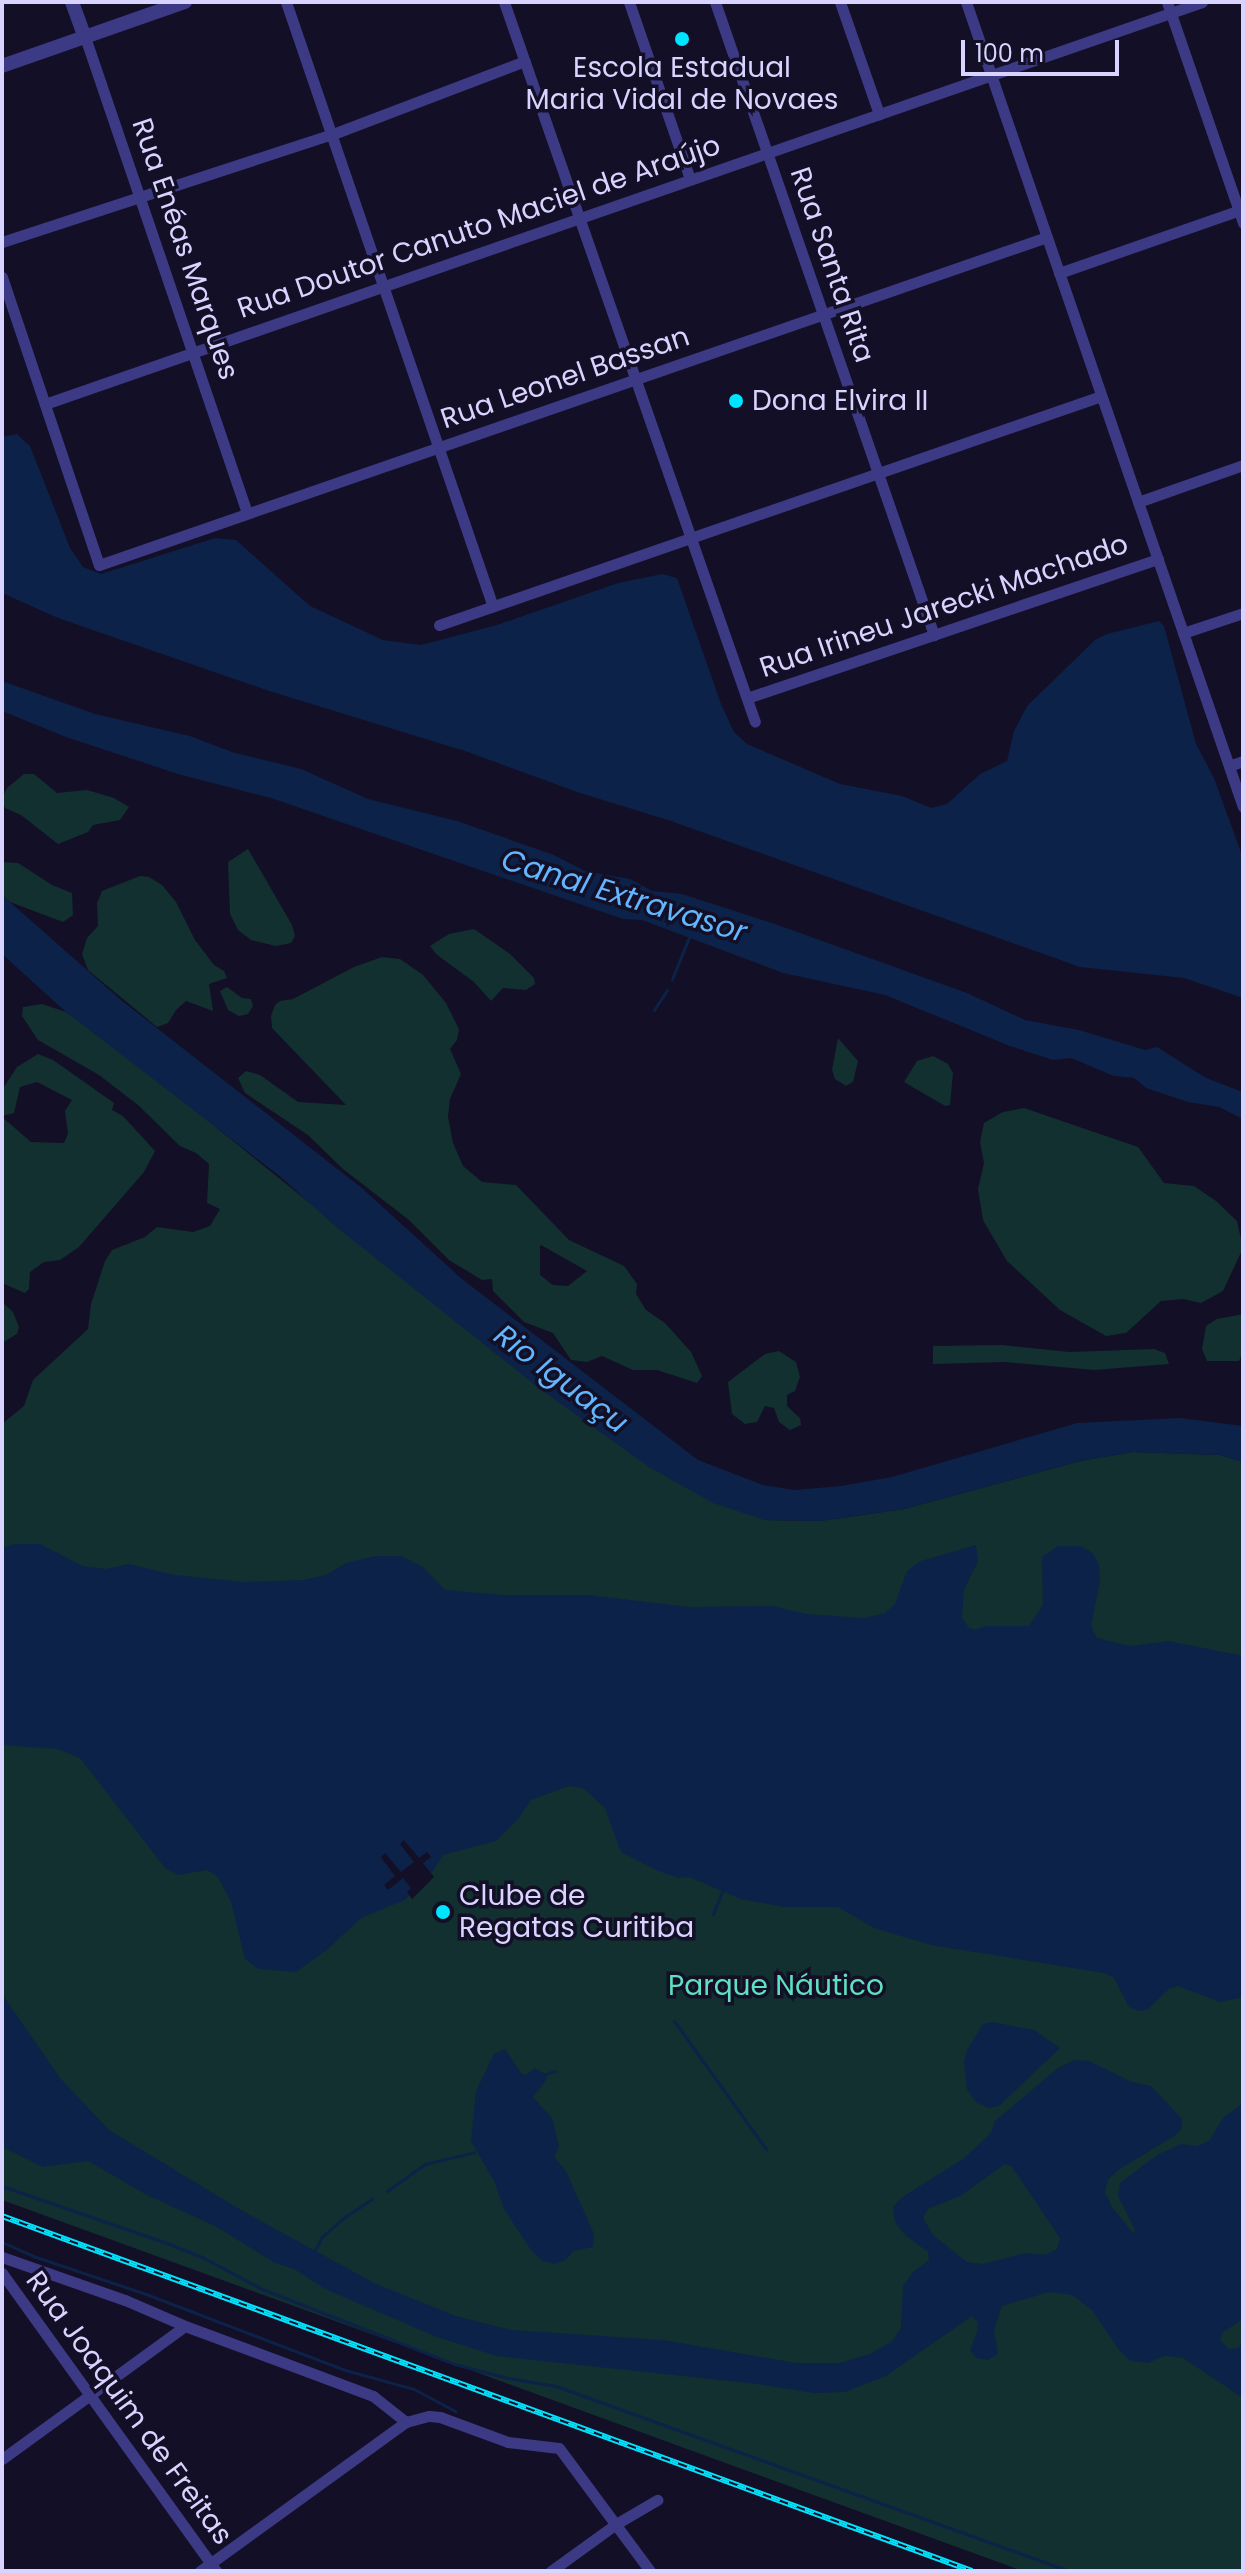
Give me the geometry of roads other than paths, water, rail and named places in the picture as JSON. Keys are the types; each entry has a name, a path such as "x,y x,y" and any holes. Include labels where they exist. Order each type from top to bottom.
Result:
{"street":[{"name":"Rua Enéas Marques","path":"72,2 247,513"},
{"path":"2,66 185,2"},
{"path":"286,2 493,607"},
{"path":"504,2 755,722"},
{"path":"629,2 690,179"},
{"name":"Rua Santa Rita","path":"715,2 934,635"},
{"path":"840,2 879,114"},
{"path":"966,2 1243,807"},
{"name":"Rua Doutor Canuto Maciel de Araújo","path":"45,404 991,75 1169,7 1202,2"},
{"path":"1169,7 1243,223"},
{"path":"2,242 333,134 525,61"},
{"path":"1059,273 1241,210"},
{"name":"Rua Leonel Bassan","path":"45,404 99,565 1047,237"},
{"path":"2,277 45,404"},
{"path":"439,625 1101,396"},
{"path":"1138,502 1243,465"},
{"name":"Rua Irineu Jarecki Machado","path":"747,698 1158,559"},
{"path":"1183,633 1243,613"},
{"path":"1229,766 1243,761"},
{"path":"2,2257 125,2300 185,2326 373,2396 406,2422"},
{"name":"Rua Joaquim de Freitas","path":"2,2273 209,2568"},
{"path":"2,2459 185,2326"},
{"path":"209,2568 406,2422 429,2416 440,2417 508,2442 562,2450 650,2571"},
{"path":"551,2571 616,2524 657,2500"}],"water":[{"path":"17,434 30,446 70,548 83,567 101,574 215,538 236,540 310,606 383,640 421,645 497,625 618,583 662,574 677,578 721,704 734,732 747,744 840,784 902,796 931,808 947,804 980,774 1007,761 1014,731 1027,706 1095,640 1159,621 1164,626 1196,744 1214,778 1243,858 1243,998 1184,978 1080,967 668,820 580,793 465,751 269,691 58,618 2,593 2,437"},
{"name":"Canal Extravasor","path":"2,681 95,714 190,736 232,752 301,769 368,799 457,821 554,855 585,871 630,879 652,891 682,894 775,924 967,993 1025,1020 1079,1030 1145,1050 1157,1047 1206,1078 1243,1092 1243,1119 1219,1107 1188,1102 1146,1088 1134,1078 1114,1076 1071,1058 1053,1060 1010,1046 885,995 783,973 642,920 623,919 271,798 178,774 66,737 2,711"},
{"name":"Rio Iguaçu","path":"2,895 121,1000 363,1189 462,1279 698,1460 763,1485 794,1490 841,1486 892,1477 1077,1423 1180,1418 1243,1426 1243,1462 1220,1455 1133,1452 1080,1461 904,1509 820,1521 765,1520 713,1503 649,1467 543,1391 335,1226 282,1178 66,1012 2,954"},
{"path":"15,1544 40,1544 83,1566 106,1569 129,1564 174,1575 244,1582 303,1580 326,1575 346,1563 376,1556 401,1556 423,1567 445,1590 504,1595 589,1595 689,1607 773,1606 807,1614 864,1618 885,1613 895,1604 907,1571 921,1561 976,1545 978,1561 964,1590 962,1617 968,1627 975,1630 985,1626 1029,1626 1043,1605 1042,1557 1058,1546 1081,1546 1093,1553 1099,1565 1100,1581 1091,1626 1097,1638 1130,1646 1169,1641 1243,1656 1243,1997 1220,2002 1178,1986 1169,1989 1148,2009 1139,2011 1129,2007 1114,1978 1104,1973 931,1945 874,1928 838,1907 784,1907 741,1899 689,1877 679,1878 658,1871 621,1852 605,1808 583,1788 569,1786 531,1800 519,1818 496,1841 443,1855 433,1871 405,1900 361,1918 328,1949 296,1972 258,1969 245,1959 231,1902 218,1877 207,1870 178,1875 165,1868 80,1758 57,1749 2,1745 2,1548"},
{"path":"2,1994 61,2079 109,2130 241,2210 376,2284 456,2316 511,2330 663,2340 796,2363 839,2363 870,2354 892,2341 901,2328 903,2286 913,2272 929,2260 928,2252 905,2235 895,2222 893,2207 901,2198 963,2159 991,2133 995,2121 1058,2068 1075,2060 1089,2061 1132,2082 1151,2086 1182,2119 1182,2128 1176,2135 1118,2170 1108,2180 1105,2192 1112,2207 1134,2234 1135,2230 1118,2196 1120,2183 1157,2155 1181,2144 1197,2146 1209,2141 1223,2118 1243,2103 1243,2319 1222,2333 1220,2340 1229,2349 1238,2348 1243,2341 1243,2398 1183,2358 1165,2356 1148,2363 1131,2361 1119,2350 1092,2310 1072,2295 1049,2292 1002,2306 994,2330 998,2354 988,2360 976,2358 970,2350 978,2322 972,2316 886,2376 845,2392 814,2393 497,2356 437,2337 325,2289 217,2227 147,2195 88,2161 43,2167 2,2147","holes":["1005,2164 1012,2167 1060,2238 1057,2249 1045,2255 1025,2253 983,2264 967,2262 933,2235 923,2218 928,2209 960,2196"]},
{"path":"992,2022 1034,2030 1060,2048 999,2106 988,2108 976,2102 967,2089 964,2062 967,2050 983,2024"},
{"path":"505,2049 521,2073 526,2075 535,2068 545,2074 547,2079 533,2097 552,2118 559,2146 554,2157 566,2171 594,2234 593,2247 573,2251 566,2260 555,2264 542,2261 531,2250 504,2209 494,2181 471,2141 476,2091 494,2054"}],"waterway":[{"name":"Canal Extravasor","path":"672,979 690,935"},
{"path":"654,1010 667,990"},
{"path":"713,1914 723,1889"},
{"path":"674,2021 766,2149"},
{"path":"545,2074 555,2071"},
{"path":"387,2191 425,2164 475,2152"},
{"path":"2,2186 167,2243 204,2258 262,2289 454,2364 556,2386 1069,2571"},
{"path":"315,2250 322,2237 342,2219 373,2198"},
{"path":"2,2242 345,2370 414,2389 455,2411"}],"railway":[{"path":"2,2216 972,2571"}],"place":[{"name":"Escola Estadual Maria Vidal de Novaes","path":"682,39"},
{"name":"Dona Elvira II","path":"736,401"},
{"name":"Clube de Regatas Curitiba","path":"443,1912"}],"park label":[{"name":"Parque Náutico","path":"776,1986"}]}
